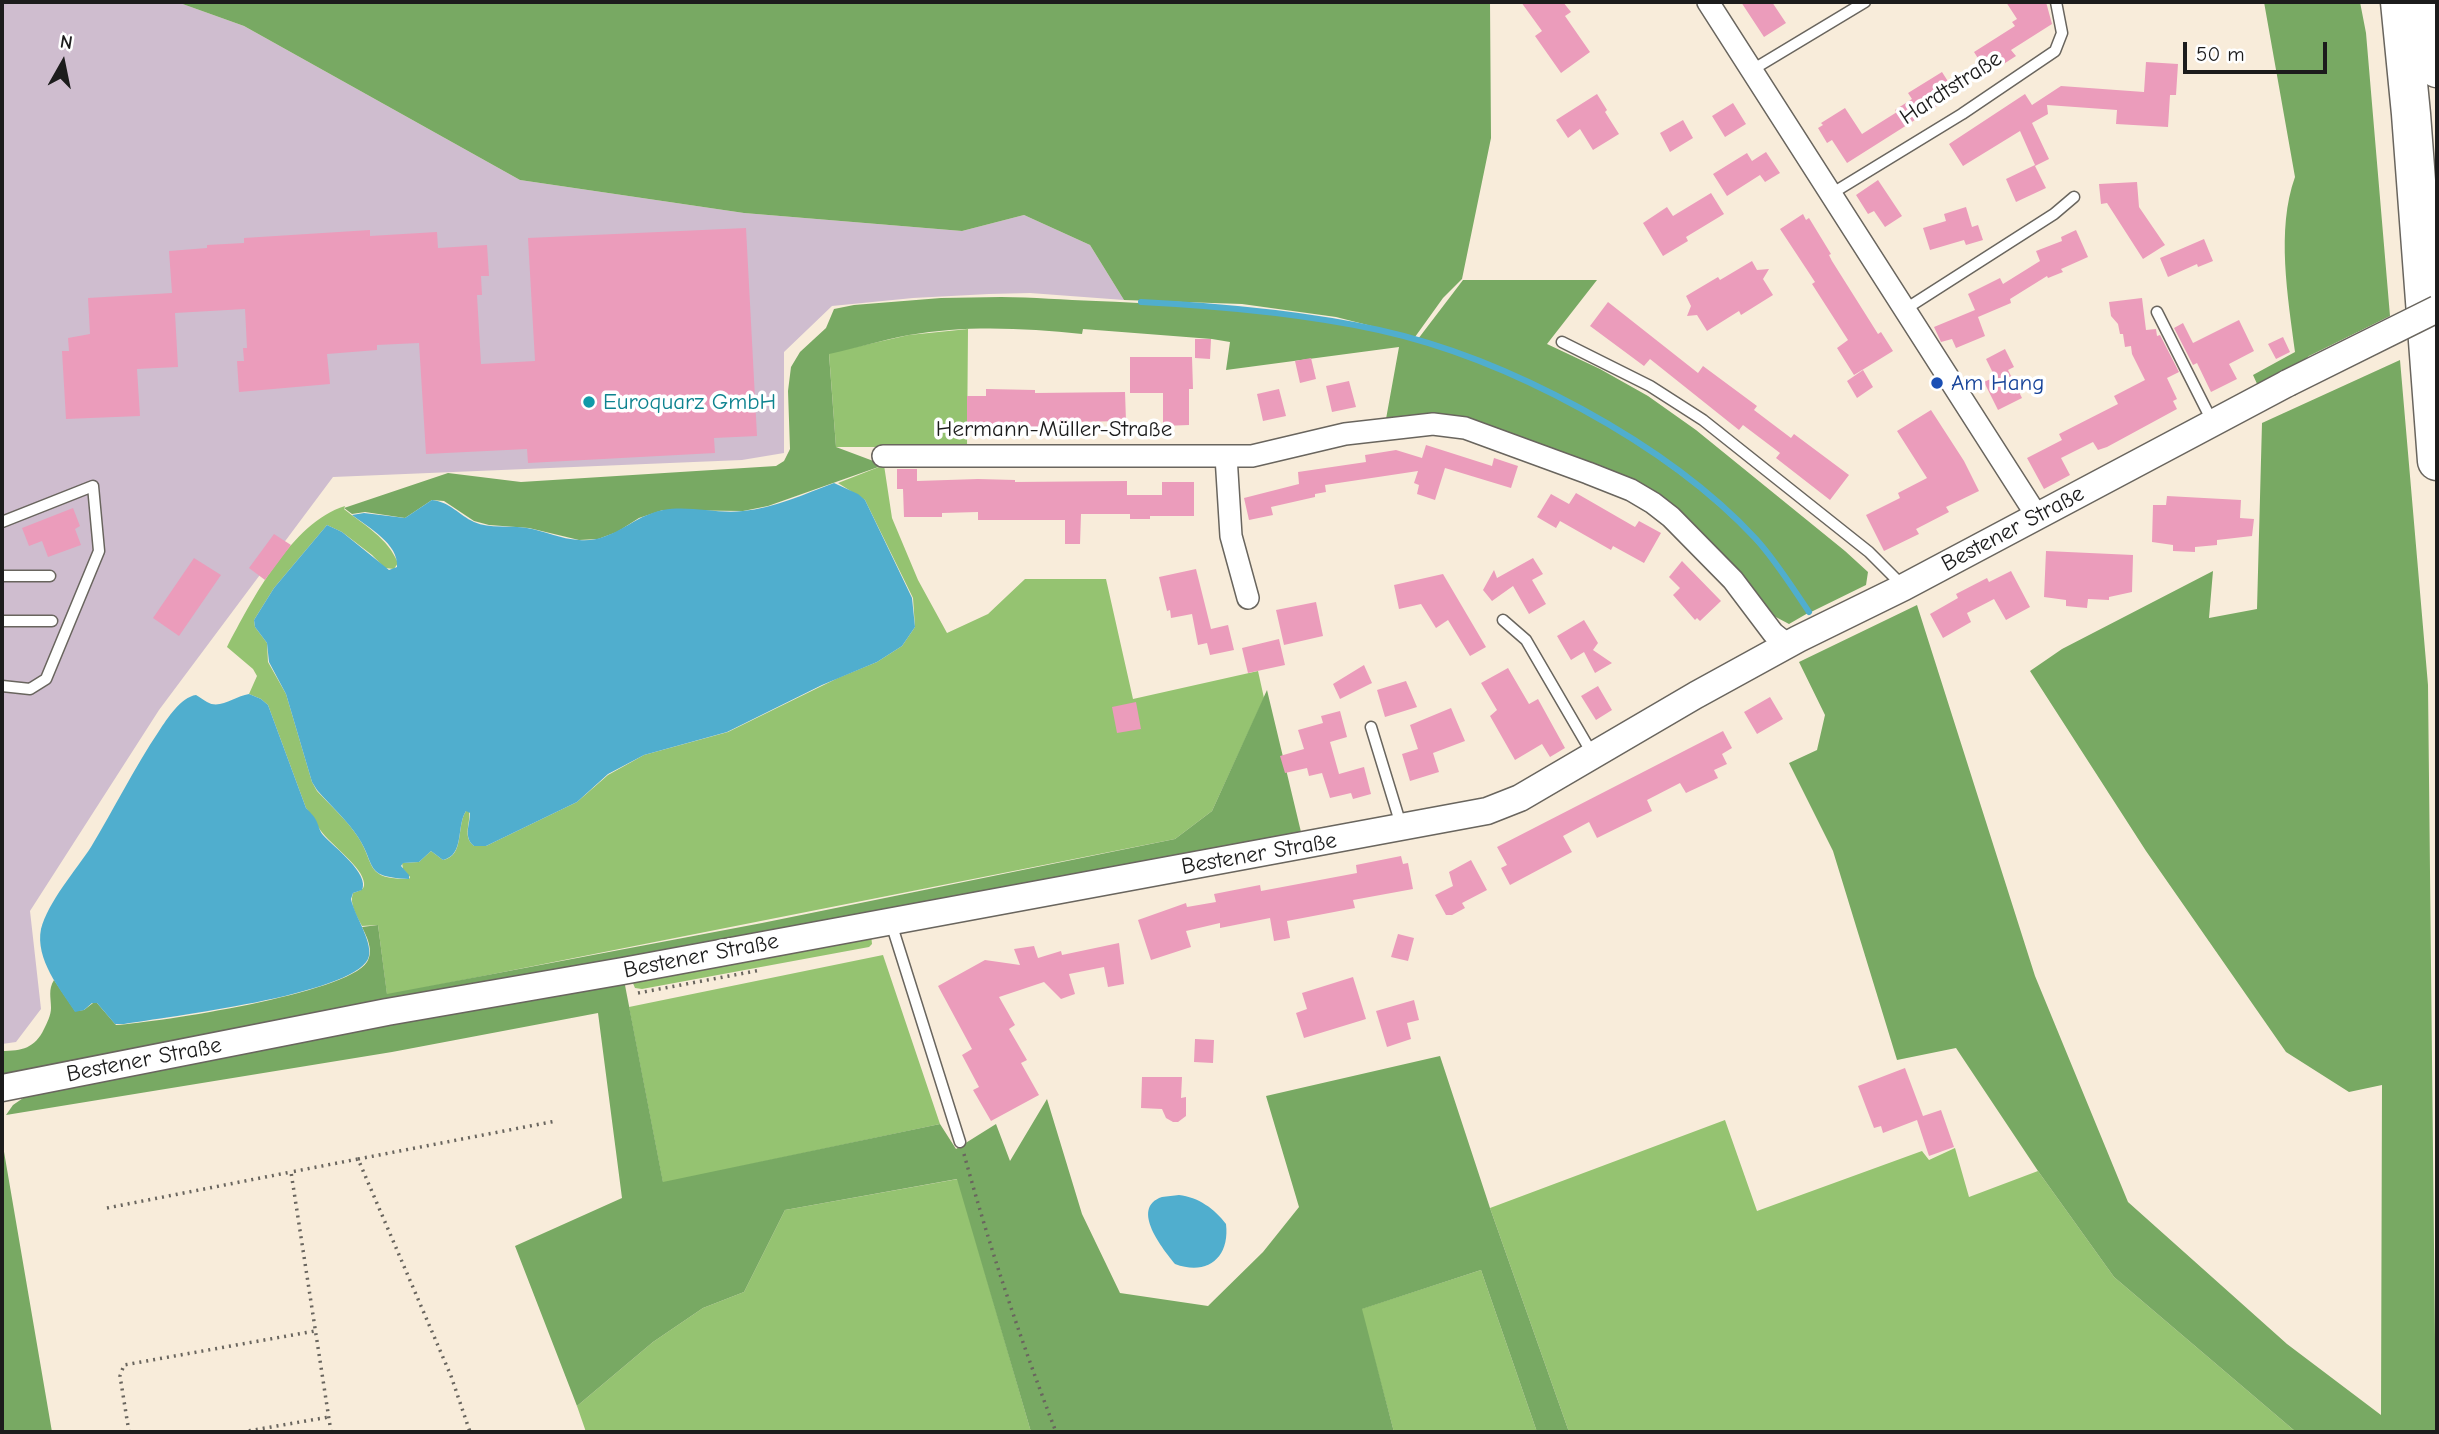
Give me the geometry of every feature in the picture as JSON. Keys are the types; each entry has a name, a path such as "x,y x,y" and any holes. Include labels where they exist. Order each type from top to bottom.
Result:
{"highway":[{"path":"2385,2 2395,78 2411,114"},
{"path":"2400,2 2437,461"},
{"path":"2431,2 2437,68"}],"street":[{"path":"1708,2 2037,516"},
{"name":"Bestener Straße","path":"2,1088 387,1012 636,969 1402,828 1503,806 1793,642 1904,587 2288,383 2437,309"},
{"name":"Hermann-Müller-Straße","path":"883,456 1252,456 1345,433 1433,424 1465,428 1588,473 1653,503 1671,517 1733,580 1773,633 1793,642"},
{"path":"1226,456 1231,536 1248,598"}],"lane":[{"path":"1752,70 1865,2"},
{"name":"Hardtstraße","path":"1831,194 1962,114 2054,51 2062,33 2056,2"},
{"path":"1904,310 2054,214 2074,197"},
{"path":"2157,312 2213,423"},
{"path":"1562,342 1650,386 1703,420 1869,552 1904,587"},
{"path":"2,522 93,486 99,551 46,679 30,689 2,686"},
{"path":"2,576 50,576"},
{"path":"1503,620 1526,640 1593,755"},
{"path":"2,621 52,621"},
{"path":"1371,727 1402,828"},
{"path":"891,920 960,1142"}],"path":[{"path":"107,1208 556,1121"},
{"path":"960,1142 987,1235 1056,1432"},
{"path":"358,1159 452,1376 470,1432"},
{"path":"290,1171 331,1432"},
{"path":"129,1432 120,1376 124,1365 315,1331"},
{"path":"242,1432 329,1417"}],"shaded area":[{"name":"Euroquarz GmbH","path":"2,2 177,2 244,26 520,180 744,213 962,231 1024,215 1090,245 1124,300 1030,293 913,298 832,306 784,352 784,453 742,460 333,477 159,710 30,911 41,1009 16,1042 2,1044"}],"green space":[{"path":"177,2 1490,2 1491,138 1462,279 1443,298 1415,337 1336,317 1242,304 1124,300 1090,245 1024,215 962,231 744,213 520,180 244,26"},
{"path":"2264,2 2360,2 2366,33 2390,316 2309,356 2293,369 2258,386 2253,375 2295,352 2285,241 2289,197 2295,177"},
{"path":"1463,280 1597,280 1547,344 1648,396 1696,430 1845,551 1868,572 1866,585 1811,612 1770,553 1754,535 1717,501 1662,460 1630,438 1562,399 1492,366 1418,339"},
{"path":"1001,297 1171,305 1284,315 1396,335 1489,366 1586,414 1677,472 1717,504 1751,537 1808,613 1789,624 1772,615 1737,571 1587,463 1386,419 1399,347 1226,370 1230,342 1212,339 1083,329 1082,334 996,328 909,335 829,354 836,447 884,465 768,506 743,511 663,510 639,518 617,532 598,539 579,540 529,528 474,521 444,501 432,500 405,518 365,512 352,514 344,508 448,473 521,482 776,466 784,461 790,449 788,391 791,367 800,352 826,328 834,309 941,298"},
{"path":"968,329 967,447 836,447 829,353 909,335"},
{"path":"2400,360 2428,685 2436,1432 2296,1432 2114,1277 2038,1171 1956,1048 1897,1060 1833,851 1789,763 1817,750 1825,715 1799,662 1917,605 2035,976 2128,1202 2287,1344 2381,1415 2382,1085 2349,1092 2286,1052 2146,851 2030,671 2062,649 2213,571 2209,618 2257,609 2262,423"},
{"path":"884,465 892,518 918,580 947,633 988,614 1025,579 1106,579 1133,699 1258,671 1264,698 1212,811 1175,839 387,995 378,925 362,926 353,906 353,893 364,887 362,877 325,836 306,808 268,705 249,694 257,676 253,669 227,647 261,586 291,546 325,515 345,506 344,509 382,539 398,563 394,569 385,568 342,532 327,525 274,588 254,620 255,627 267,643 268,662 286,694 317,791 354,831 378,873 409,879 402,863 419,862 431,851 443,860 454,853 466,811 469,811 470,842 474,846 486,846 577,802 608,775 644,755 728,732 838,678 877,662 902,646 915,627 913,598 865,500 838,483"},
{"path":"1267,690 1301,832 2,1076 2,1051 27,1047 44,1029 50,1013 50,990 54,980 75,1011 84,1010 97,1003 116,1025 209,1012 290,995 352,974 369,958 369,944 362,927 378,925 387,994 762,923 1175,839 1212,811"},
{"path":"871,934 872,944 869,947 642,989 635,988 632,981"},
{"path":"883,955 940,1124 663,1183 629,1007"},
{"path":"624,980 663,1182 940,1124 956,1149 996,1124 1010,1161 1047,1099 1082,1214 1120,1293 1208,1306 1263,1252 1299,1207 1266,1096 1440,1056 1569,1432 1537,1432 1481,1270 1362,1309 1394,1432 1031,1432 957,1179 785,1210 744,1292 703,1308 653,1342 577,1406 515,1246 622,1198 598,1013 392,1052 6,1115 13,1105 32,1092"},
{"path":"1725,1120 1757,1211 1922,1151 1929,1160 1955,1148 1969,1197 2038,1171 2114,1277 2296,1432 1569,1432 1490,1208"},
{"path":"2,1140 52,1432 2,1432"},
{"path":"958,1179 1031,1432 586,1432 577,1406 653,1342 703,1308 744,1292 785,1210"},
{"path":"1481,1270 1537,1432 1394,1432 1361,1309"}],"water":[{"path":"834,483 865,500 912,598 915,627 902,646 877,662 822,685 727,732 644,755 608,774 577,802 486,846 474,846 469,839 470,813 466,811 457,846 450,857 443,860 431,851 419,862 403,863 401,866 409,879 384,876 373,868 354,831 312,782 286,694 269,662 267,643 255,627 254,620 274,588 327,525 342,532 389,570 397,567 393,551 381,537 352,515 364,513 405,518 432,500 444,503 480,524 527,528 566,538 591,540 663,510 683,508 733,512 755,509"},
{"path":"249,694 268,705 306,808 315,818 323,835 350,861 361,876 362,890 353,893 351,899 369,946 368,959 354,972 329,983 294,994 215,1010 124,1024 115,1024 97,1003 75,1012 50,973 42,951 41,929 50,908 91,847 141,759 175,709 196,695 212,704 222,704"},
{"path":"1179,1195 1206,1205 1226,1224 1226,1236 1220,1255 1206,1266 1197,1268 1175,1264 1152,1229 1149,1210 1153,1202 1162,1197"}],"building":[{"path":"1521,2 1563,2 1571,12 1565,16 1590,52 1561,73 1535,36 1542,31"},
{"path":"1741,2 1772,2 1786,23 1764,37"},
{"path":"2006,2 2046,2 2052,24 2011,50 2016,56 1988,74 1974,52 2015,26 2012,22 2017,19"},
{"path":"2146,62 2178,64 2176,95 2170,95 2168,127 2116,124 2117,110 2047,105 2048,114 2032,123 2049,159 2035,166 2046,188 2016,202 2006,179 2035,165 2020,131 1963,166 1949,144 2025,94 2032,105 2061,86 2144,92"},
{"path":"1942,72 1956,94 1847,163 1832,140 1827,143 1818,128 1823,125 1821,123 1845,108 1862,134 1912,99 1908,93"},
{"path":"1597,94 1619,134 1593,150 1580,129 1568,138 1556,120"},
{"path":"1733,103 1746,124 1725,137 1712,116"},
{"path":"1683,120 1693,138 1670,152 1660,133"},
{"path":"1766,152 1780,173 1765,182 1760,175 1727,196 1713,174 1747,153 1752,161"},
{"path":"1878,180 1902,216 1885,227 1874,211 1868,214 1856,195"},
{"path":"2137,182 2139,207 2165,245 2143,259 2107,203 2101,204 2099,184"},
{"path":"1711,193 1724,214 1686,237 1688,241 1663,256 1643,223 1667,207 1673,216"},
{"path":"1966,207 1972,227 1978,225 1983,240 1966,245 1964,240 1930,250 1923,228 1946,221 1944,214"},
{"path":"1803,214 1806,220 1809,218 1831,254 1829,255 1832,261 1878,334 1881,332 1893,351 1854,375 1837,348 1848,340 1812,284 1815,282 1780,229"},
{"path":"746,228 757,436 714,438 715,453 528,463 527,449 426,454 419,343 377,345 377,350 327,354 330,384 239,392 237,361 244,361 243,348 247,348 245,309 175,313 178,367 137,369 140,416 66,419 62,351 69,351 68,338 90,334 88,298 172,293 169,251 244,243 244,238 370,230 370,236 437,232 438,248 487,245 489,276 481,276 482,295 477,295 481,364 535,361 528,238"},
{"path":"2076,230 2088,257 2061,269 2063,272 2048,278 2047,276 2010,299 2011,303 1978,317 1985,336 1956,348 1952,339 1941,342 1934,327 1975,310 1968,294 2000,278 2003,284 2040,261 2036,251 2062,241 2061,237"},
{"path":"2204,239 2213,261 2198,267 2197,264 2168,277 2160,258"},
{"path":"1752,261 1757,270 1769,269 1763,279 1773,295 1741,315 1739,311 1707,331 1697,315 1687,316 1691,306 1686,296"},
{"path":"2142,298 2146,330 2156,329 2157,336 2160,335 2179,372 2167,378 2177,399 2173,401 2177,409 2107,447 2098,450 2093,442 2061,458 2070,475 2044,489 2027,458 2062,440 2059,434 2118,404 2114,396 2145,380 2132,354 2131,346 2125,347 2123,334 2120,334 2118,324 2111,316 2109,302"},
{"path":"1608,302 1698,373 1703,366 1757,406 1754,410 1791,438 1794,434 1849,475 1830,500 1776,458 1780,453 1743,425 1739,430 1650,359 1644,366 1590,326"},
{"path":"2239,320 2254,351 2229,364 2237,379 2211,392 2197,363 2193,365 2174,328 2183,323 2193,343"},
{"path":"2283,337 2290,352 2276,359 2268,344"},
{"path":"1195,339 1211,339 1210,359 1195,358"},
{"path":"2005,349 2014,367 2008,370 2022,398 1998,410 1984,382 1995,377 1986,359"},
{"path":"1130,357 1192,357 1193,389 1189,389 1189,425 1163,426 1163,393 1130,393"},
{"path":"1311,358 1316,379 1300,383 1295,361"},
{"path":"1863,370 1873,387 1857,398 1847,381"},
{"path":"1349,381 1356,407 1332,412 1326,386"},
{"path":"986,389 1035,390 1035,393 1125,392 1126,421 1071,422 1071,429 986,429 986,432 967,432 967,396 986,396"},
{"path":"1279,389 1286,416 1263,421 1257,394"},
{"path":"1931,410 1964,461 1979,491 1946,507 1949,512 1916,529 1919,534 1884,551 1866,515 1900,498 1898,493 1927,478 1897,431"},
{"path":"1426,445 1492,466 1494,458 1518,466 1511,488 1445,468 1435,500 1417,494 1419,485 1414,483 1418,471 1325,485 1326,492 1271,507 1273,515 1249,520 1244,498 1299,484 1298,472 1366,462 1365,455 1396,450 1422,458"},
{"path":"897,469 917,469 917,481 1127,481 1127,495 1162,495 1162,482 1194,482 1194,516 1130,519 1130,514 1081,514 1080,544 1065,544 1065,520 978,520 978,512 942,513 942,517 904,517 903,489 897,489"},
{"path":"1576,493 1635,527 1639,521 1661,533 1644,563 1613,546 1611,550 1560,521 1556,528 1537,517 1551,494 1569,504"},
{"path":"2167,496 2241,500 2240,518 2254,519 2252,536 2217,540 2217,545 2195,547 2195,552 2173,551 2173,545 2152,542 2153,505 2166,505"},
{"path":"73,508 80,526 75,529 81,545 48,557 42,541 29,546 22,528"},
{"path":"274,534 291,545 265,580 249,568"},
{"path":"2046,551 2133,555 2132,592 2109,597 2109,600 2088,599 2087,608 2066,606 2066,600 2044,597"},
{"path":"194,558 221,575 179,636 153,618"},
{"path":"1533,558 1543,574 1532,580 1546,604 1529,614 1513,586 1492,601 1483,590 1494,570 1497,578"},
{"path":"1682,561 1721,601 1700,621 1697,618 1695,620 1673,595 1680,588 1669,577"},
{"path":"1196,569 1211,629 1228,625 1234,650 1210,655 1207,643 1198,645 1192,614 1171,618 1170,610 1167,611 1159,577"},
{"path":"2011,571 2030,607 2006,620 1994,599 1967,613 1971,622 1943,638 1930,614 1958,598 1956,594 1987,578 1989,582"},
{"path":"1443,574 1486,647 1470,656 1448,620 1436,628 1421,604 1399,609 1394,585"},
{"path":"1316,602 1323,636 1284,645 1276,610"},
{"path":"1584,620 1598,643 1593,650 1612,663 1595,673 1584,652 1571,660 1557,636"},
{"path":"1279,639 1285,665 1248,673 1242,648"},
{"path":"1364,665 1372,683 1340,699 1333,684"},
{"path":"1508,668 1529,704 1538,699 1565,748 1550,757 1542,744 1515,760 1490,716 1497,710 1481,683"},
{"path":"1406,681 1417,707 1385,717 1377,690"},
{"path":"1598,686 1612,710 1596,720 1581,696"},
{"path":"1770,697 1783,719 1757,734 1744,712"},
{"path":"1136,702 1141,729 1117,733 1112,707"},
{"path":"1451,708 1465,741 1433,753 1439,772 1410,781 1402,754 1418,749 1410,725"},
{"path":"1340,711 1347,737 1330,742 1339,774 1364,767 1371,794 1353,799 1351,793 1330,798 1322,773 1309,776 1307,768 1285,773 1280,756 1304,749 1298,730 1323,723 1321,716"},
{"path":"1723,731 1732,748 1722,754 1727,764 1714,770 1718,778 1686,793 1680,783 1647,800 1652,811 1597,838 1589,822 1563,836 1572,852 1510,885 1501,868 1507,865 1497,847"},
{"path":"1401,856 1403,864 1408,863 1413,889 1353,900 1355,908 1287,921 1290,938 1274,941 1270,918 1220,928 1220,923 1186,931 1191,947 1151,960 1138,920 1186,903 1187,907 1216,902 1214,894 1260,885 1261,891 1357,873 1356,865"},
{"path":"1471,860 1487,890 1462,903 1465,908 1446,915 1435,895 1453,886 1449,872"},
{"path":"1398,934 1414,938 1408,961 1391,957"},
{"path":"1119,943 1124,984 1108,987 1104,967 1069,974 1075,994 1061,999 1044,982 999,997 1015,1025 1009,1029 1027,1060 1021,1063 1039,1095 991,1121 973,1090 979,1087 962,1055 972,1049 938,986 985,960 1020,965 1014,949 1034,946 1038,958 1061,951 1062,955"},
{"path":"1353,977 1366,1019 1304,1038 1296,1013 1307,1009 1302,993"},
{"path":"1414,1000 1419,1020 1407,1023 1411,1039 1387,1047 1376,1011"},
{"path":"1195,1039 1214,1040 1213,1063 1194,1062"},
{"path":"1905,1068 1923,1116 1941,1110 1954,1147 1929,1156 1917,1120 1883,1133 1881,1126 1874,1128 1858,1086"},
{"path":"1142,1077 1182,1077 1181,1098 1186,1097 1186,1116 1173,1122 1166,1118 1162,1109 1141,1108"}],"waterway":[{"path":"1141,302 1260,311 1379,330 1428,343 1531,383 1631,438 1719,504 1763,547 1809,612"}],"place":[{"name":"Am Hang","path":"1937,383"},
{"name":"Euroquarz GmbH","path":"589,402"}]}
